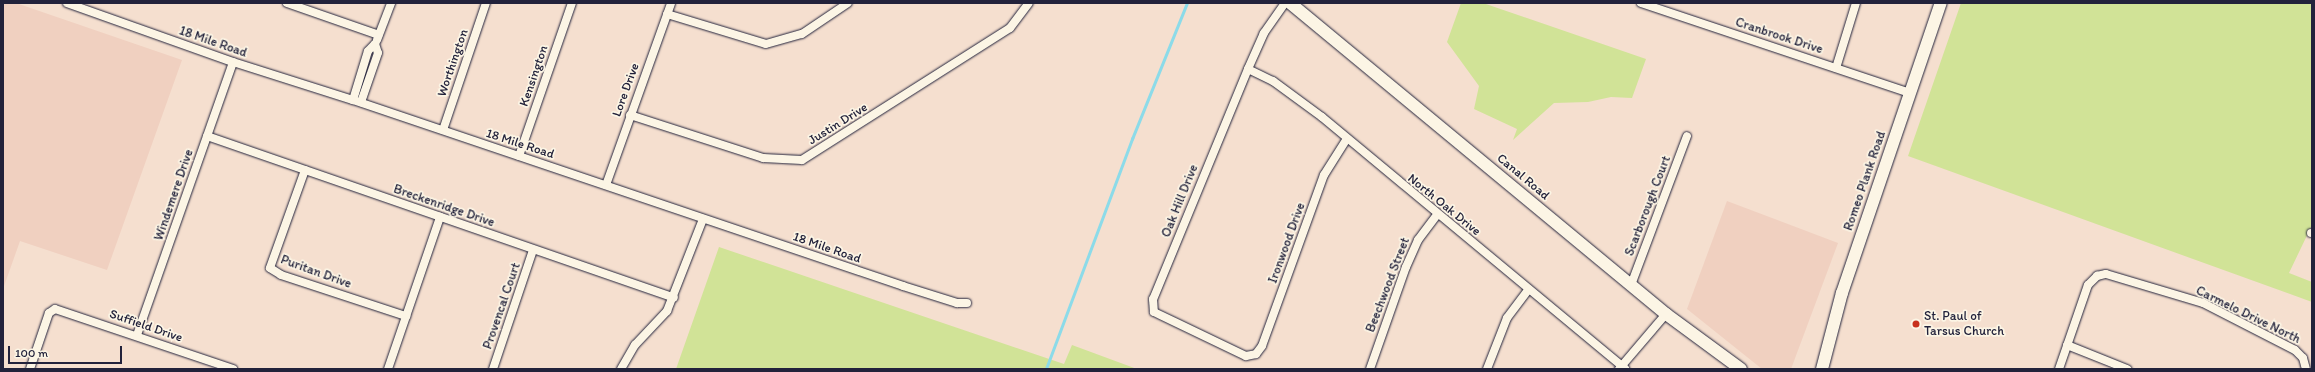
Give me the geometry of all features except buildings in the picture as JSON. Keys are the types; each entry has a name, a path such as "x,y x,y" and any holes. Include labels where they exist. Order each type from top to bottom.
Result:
{"street":[{"name":"18 Mile Road","path":"67,3 233,62 357,101 947,301 967,303"},
{"path":"357,101 378,53 375,44 391,3"},
{"name":"Worthington","path":"443,130 486,3"},
{"name":"Kensington","path":"519,156 572,3"},
{"name":"Lore Drive","path":"606,185 671,3"},
{"name":"Justin Drive","path":"630,115 763,158 802,160 1010,28 1029,3"},
{"name":"Oak Hill Drive","path":"1254,356 1246,356 1162,317 1154,312 1152,306 1248,69 1264,33 1285,3"},
{"name":"Canal Road","path":"1290,3 1666,314 1741,369"},
{"name":"Cranbrook Drive","path":"1641,3 1910,94"},
{"path":"1836,68 1856,3"},
{"name":"Romeo Plank Road","path":"1822,369 1842,293 1941,3"},
{"path":"291,4 379,35"},
{"path":"667,14 766,44 802,34 844,4"},
{"name":"Windemere Drive","path":"137,336 233,62"},
{"name":"North Oak Drive","path":"1248,69 1297,98 1622,368"},
{"name":"Breckenridge Drive","path":"207,136 674,298"},
{"name":"Scarborough Court","path":"1631,285 1688,136"},
{"name":"Ironwood Drive","path":"1254,356 1262,346 1324,175 1346,140"},
{"name":"Puritan Drive","path":"305,170 270,268 281,275 406,316"},
{"name":"Beechwood Street","path":"1370,369 1406,267 1418,240 1437,215"},
{"path":"388,369 440,217"},
{"path":"621,369 635,345 658,323 674,298 703,219"},
{"name":"Provencal Court","path":"493,369 533,250"},
{"name":"Carmelo Drive North","path":"2067,345 2088,285 2101,274 2116,275 2203,303 2295,350 2303,358 2306,369"},
{"path":"1487,369 1507,318 1528,289"},
{"name":"Suffield Drive","path":"30,369 52,310 63,310 233,369"},
{"path":"1622,368 1666,314"},
{"path":"2059,369 2067,345 2127,369"}],"shaded area":[{"path":"3,3 16,3 182,60 107,270 20,241 3,289"},
{"path":"1727,201 1838,243 1791,369 1762,369 1687,309"}],"green space":[{"path":"1461,3 1483,3 1646,59 1632,98 1611,97 1588,102 1554,103 1513,140 1517,129 1474,109 1479,86 1447,42"},
{"path":"1961,3 2312,3 2312,225 2289,273 2312,282 2312,302 1908,156"},
{"path":"719,247 1064,364 1072,345 1137,369 676,369"}],"waterway":[{"path":"1046,369 1132,139 1187,3"}],"place":[{"name":"St. Paul of Tarsus Church","path":"1916,324"}]}
